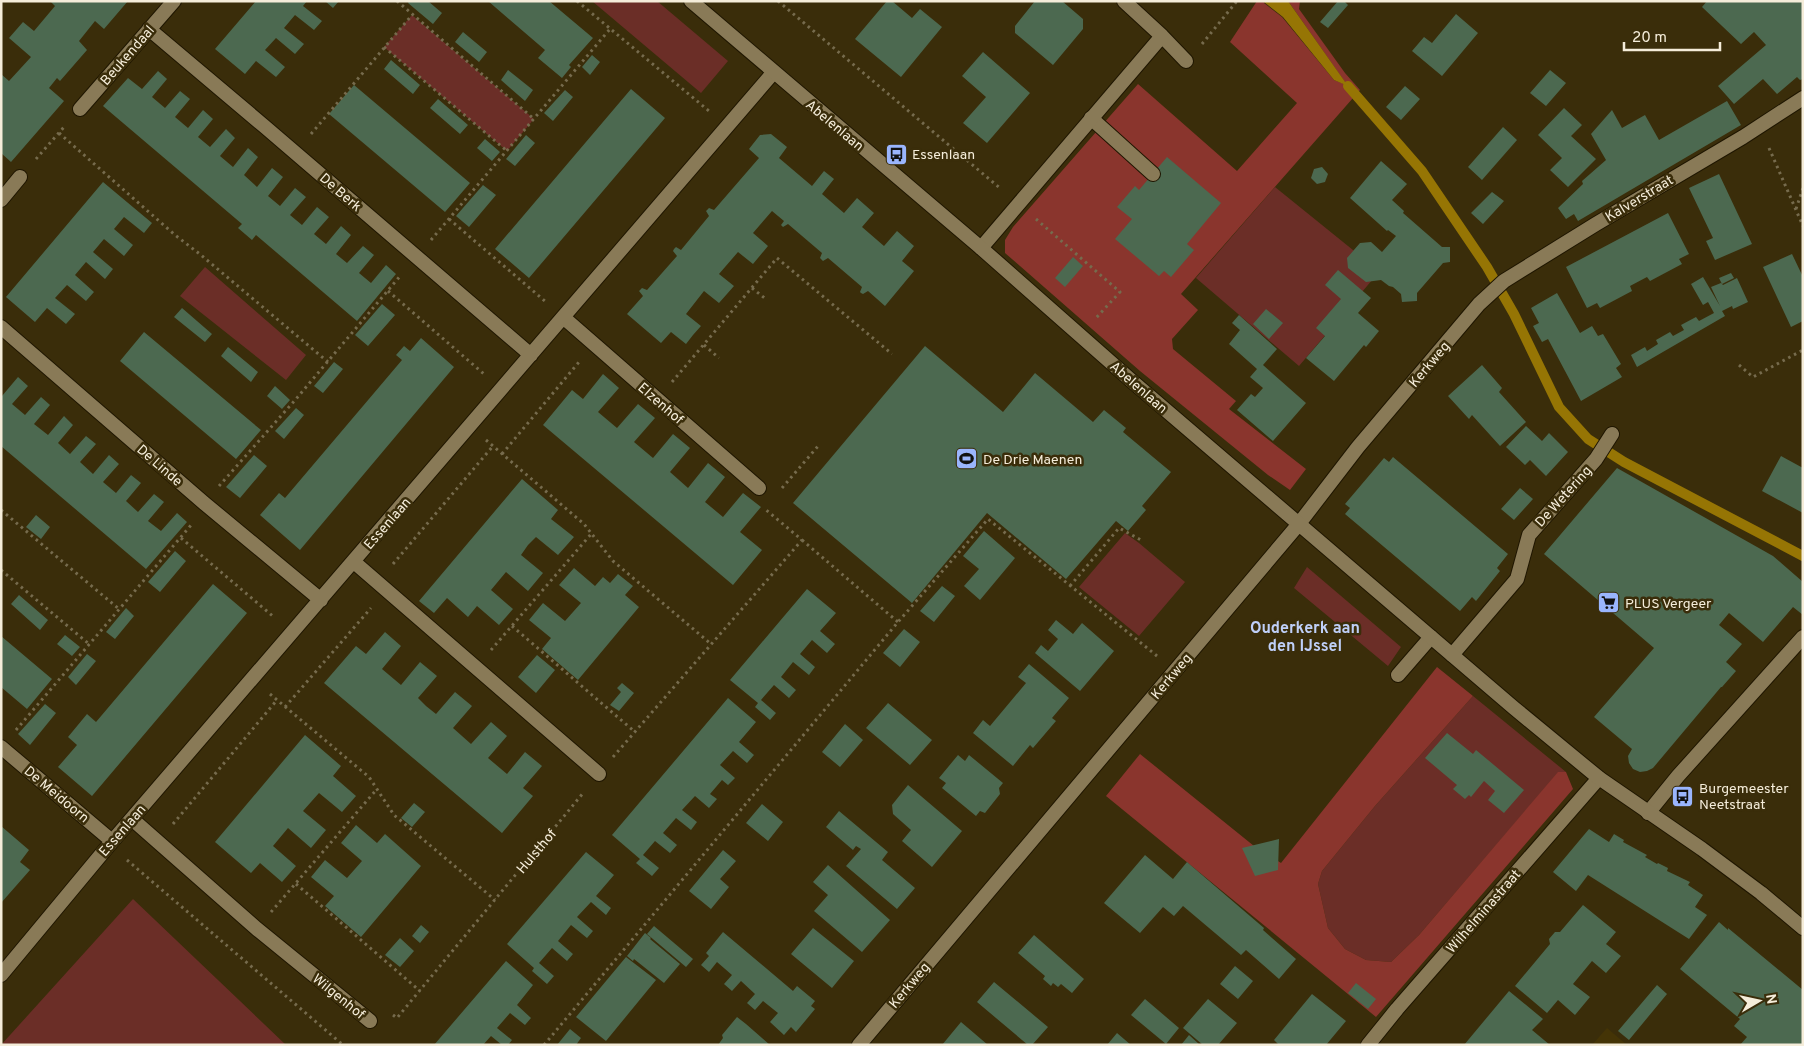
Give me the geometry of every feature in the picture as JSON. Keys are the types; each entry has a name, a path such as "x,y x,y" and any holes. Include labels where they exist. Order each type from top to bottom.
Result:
{"street":[{"name":"Beukendaal","path":"80,109 174,1"},
{"path":"1124,1 1186,61"},
{"name":"Abelenlaan","path":"698,3 773,73 981,248 1298,525"},
{"name":"De Berk","path":"149,29 295,152 531,356"},
{"path":"981,248 1162,36"},
{"name":"Essenlaan","path":"1,975 111,843 773,73"},
{"name":"Kalverstraat","path":"1479,304 1504,281 1743,137 1803,98"},
{"path":"1091,118 1153,174"},
{"path":"1,200 20,177"},
{"name":"Kerkweg","path":"859,1045 1298,525 1358,448 1479,304"},
{"name":"Elzenhof","path":"563,318 759,488"},
{"name":"De Linde","path":"1,327 208,507 321,600"},
{"name":"De Wetering","path":"1452,656 1518,579 1529,535 1596,459 1612,434"},
{"path":"1298,525 1599,778 1702,850 1803,928"},
{"path":"354,562 599,774"},
{"path":"1398,675 1431,637"},
{"path":"1648,814 1678,776 1803,637"},
{"name":"De Meidoorn","path":"1,747 111,843"},
{"name":"Wilhelminastraat","path":"1368,1045 1397,1009 1599,778"},
{"name":"Wilgenhof","path":"132,819 257,929 370,1021"}],"path":[{"path":"397,1 534,119"},
{"path":"778,1 1120,292 1081,335"},
{"path":"1186,61 1237,1"},
{"path":"579,2 727,127"},
{"path":"295,152 412,14"},
{"path":"384,47 506,151"},
{"path":"20,177 80,109"},
{"path":"59,133 175,236 201,255 328,362"},
{"path":"1767,144 1803,226"},
{"path":"1796,210 1803,188"},
{"path":"449,218 563,318"},
{"path":"658,399 777,258 892,354"},
{"path":"752,288 767,300"},
{"path":"388,291 501,390"},
{"path":"502,454 594,344"},
{"path":"704,344 719,358"},
{"path":"1739,365 1753,376 1803,350"},
{"path":"470,426 584,524 613,561 711,644"},
{"path":"777,494 819,444"},
{"path":"285,707 493,446"},
{"path":"759,488 765,508 898,622"},
{"path":"765,508 771,501"},
{"path":"1,747 208,507"},
{"path":"1,510 119,609"},
{"path":"544,1045 898,622 988,519 1176,670"},
{"path":"1070,586 1119,528 1141,540"},
{"path":"476,668 592,533"},
{"path":"180,538 293,633"},
{"name":"Hulsthof","path":"472,927 599,774 802,540"},
{"path":"1,570 89,644"},
{"path":"512,626 635,732"},
{"path":"252,680 369,777 394,815 495,900"},
{"path":"158,842 277,700"},
{"path":"257,929 376,789"},
{"path":"111,843 343,1045"},
{"path":"296,884 420,990"},
{"name":"Wilgenhof","path":"370,1021 382,1006 397,1018 472,927"}],"shaded area":[{"path":"592,1 657,1 728,61 701,93"},
{"path":"1257,1 1265,1 1264,3 1282,17 1334,80 1347,85 1288,1 1300,1 1299,9 1345,73 1360,90 1181,294 1198,310 1172,339 1173,349 1236,401 1229,409 1306,469 1290,490 1268,475 1140,371 1005,253 1005,240 1013,227 1138,84 1237,171 1297,103 1230,42"},
{"path":"1265,1 1288,1 1348,86 1334,80 1283,17"},
{"path":"412,15 534,119 507,151 384,47"},
{"path":"1275,187 1374,267 1373,279 1299,366 1196,278"},
{"path":"205,267 306,355 286,380 180,296"},
{"path":"1125,533 1185,582 1139,636 1079,587"},
{"path":"1307,567 1401,647 1388,666 1294,588"},
{"path":"1437,667 1473,696 1375,806 1322,871 1318,884 1328,928 1345,949 1366,960 1391,962 1419,935 1558,772 1566,772 1573,789 1376,1017 1106,796 1140,754 1254,846 1281,863"},
{"path":"1473,696 1566,772 1558,773 1419,935 1391,962 1366,960 1345,949 1328,928 1318,884 1322,871 1375,806"},
{"path":"133,899 286,1045 1,1045"},
{"path":"1607,1028 1627,1045 1592,1045"}],"building":[{"path":"50,1 128,1 104,29 95,21 79,41 87,50 60,81 57,78 49,88 64,101 11,162 1,153 1,74 9,81 31,57 9,38 23,22 34,31 55,6"},
{"path":"256,1 307,1 303,6 322,21 314,30 295,15 284,28 304,44 295,54 276,38 265,50 285,67 276,77 256,61 245,74 215,49"},
{"path":"325,1 339,1 333,8"},
{"path":"409,1 428,1 442,13 433,24 408,3"},
{"path":"488,1 549,1 593,38 569,65 571,67 562,78 538,58 545,50"},
{"path":"887,1 892,1 912,18 920,9 942,27 901,77 855,39"},
{"path":"1035,1 1062,1 1083,19 1083,29 1053,65 1015,33 1015,26"},
{"path":"1338,1 1344,1 1348,5 1328,28 1320,22"},
{"path":"1707,1 1803,1 1803,79 1800,80 1797,77 1777,94 1763,79 1734,104 1718,86 1766,45 1754,32 1741,44 1702,7"},
{"path":"1456,14 1478,33 1442,76 1412,51 1424,37 1432,43"},
{"path":"463,32 487,52 479,62 455,42"},
{"path":"983,52 1030,93 987,143 963,123 986,97 962,76"},
{"path":"592,55 600,62 590,75 582,67"},
{"path":"391,60 420,85 413,94 384,69"},
{"path":"508,70 533,90 525,101 501,80"},
{"path":"1550,70 1566,83 1546,106 1530,93"},
{"path":"158,71 167,79 152,97 165,108 180,91 190,99 175,117 188,128 203,110 213,119 198,137 210,147 226,129 235,138 220,156 233,167 248,148 258,157 244,175 257,187 272,168 283,177 268,196 280,206 295,188 306,197 290,215 302,225 317,207 329,217 314,234 326,244 341,226 351,235 336,254 347,263 363,246 374,255 359,273 371,283 386,265 396,274 357,321 256,235 252,240 238,228 242,224 103,106 128,78 142,89"},
{"path":"354,85 470,183 445,212 329,114"},
{"path":"1405,86 1420,99 1401,120 1386,107"},
{"path":"631,89 665,118 529,278 495,249"},
{"path":"565,90 573,97 553,121 544,113"},
{"path":"438,99 468,125 460,134 430,108"},
{"path":"1727,101 1741,125 1578,221 1574,214 1566,219 1558,208 1583,184 1582,181 1606,160 1591,134 1612,110 1622,128 1645,115 1659,140"},
{"path":"1564,108 1582,125 1571,136 1596,159 1568,187 1550,170 1562,158 1538,135"},
{"path":"1503,127 1517,140 1482,180 1468,167"},
{"path":"771,134 787,147 779,158 812,186 824,171 834,179 822,194 844,213 857,198 874,213 862,227 884,246 897,231 914,246 902,261 914,271 885,306 868,291 863,294 861,293 862,287 828,258 823,261 820,258 822,253 788,224 783,227 781,225 784,221 772,211 753,233 768,246 753,264 738,252 719,274 734,286 719,303 704,291 686,314 701,326 686,344 671,332 661,343 627,314 643,296 639,291 642,288 647,290 677,256 673,251 674,249 676,247 681,250 709,216 706,211 709,208 714,210 759,158 749,149 760,135"},
{"path":"526,135 535,143 515,166 506,159"},
{"path":"485,139 500,152 492,161 477,148"},
{"path":"1167,157 1221,203 1187,244 1194,250 1171,277 1164,271 1159,276 1115,239 1132,219 1117,207 1135,186 1139,190"},
{"path":"1381,161 1407,184 1392,200 1404,211 1403,213 1442,247 1450,247 1450,262 1443,263 1417,293 1417,301 1402,302 1401,294 1393,287 1381,280 1366,282 1348,268 1347,258 1360,243 1371,242 1382,252 1396,236 1387,231 1350,198"},
{"path":"1322,167 1328,174 1325,182 1317,184 1311,178 1314,169"},
{"path":"1719,174 1752,244 1715,260 1706,241 1713,238 1689,188"},
{"path":"103,182 152,223 144,233 124,217 114,229 133,245 124,256 104,239 93,252 113,269 105,279 86,262 75,275 94,292 86,301 67,285 55,298 75,314 66,324 47,308 35,322 6,297"},
{"path":"483,185 496,195 469,227 456,216"},
{"path":"1492,192 1504,201 1483,224 1471,213"},
{"path":"1668,213 1689,254 1679,259 1682,264 1650,281 1647,277 1630,286 1632,291 1600,308 1597,303 1587,308 1566,267"},
{"path":"1792,254 1803,277 1803,321 1791,327 1763,267"},
{"path":"1073,257 1083,266 1065,287 1055,278"},
{"path":"1338,270 1371,298 1358,313 1379,331 1366,347 1364,345 1334,381 1306,358 1325,336 1316,328 1341,299 1325,285"},
{"path":"1731,273 1734,278 1722,284 1719,278"},
{"path":"1703,277 1720,306 1711,287 1721,283 1723,285 1737,278 1748,302 1733,309 1732,306 1722,311 1725,316 1637,367 1631,355 1645,347 1647,351 1658,344 1656,340 1670,332 1673,336 1684,330 1681,325 1696,317 1699,321 1714,313 1708,302 1703,305 1691,284"},
{"path":"1557,293 1580,333 1592,326 1598,336 1603,334 1621,364 1616,368 1622,377 1581,401 1548,339 1542,342 1533,326 1539,323 1531,308"},
{"path":"382,304 395,315 368,346 355,335"},
{"path":"182,308 212,334 205,342 174,317"},
{"path":"1266,309 1283,323 1269,339 1253,324"},
{"path":"1239,315 1277,349 1263,365 1306,403 1273,441 1237,410 1251,394 1255,397 1263,388 1250,377 1257,369 1229,344 1240,330 1232,323"},
{"path":"144,332 261,430 236,459 120,361"},
{"path":"421,338 454,367 300,550 260,515 279,493 285,498 402,360 396,355 404,346 410,351"},
{"path":"925,346 1003,412 1035,373 1093,422 1104,410 1126,428 1123,432 1171,472 1142,506 1146,510 1128,531 1116,521 1066,579 987,513 912,603 793,503"},
{"path":"228,347 258,372 251,382 221,356"},
{"path":"334,362 343,369 323,393 314,386"},
{"path":"1482,365 1502,388 1499,392 1526,422 1500,446 1472,415 1469,419 1448,396"},
{"path":"603,374 619,388 598,412 617,428 638,404 655,418 634,442 653,458 673,434 690,448 670,472 688,488 708,463 725,477 705,502 723,517 743,493 761,507 740,532 762,550 733,585 543,425 572,390 583,399"},
{"path":"18,377 28,386 12,404 25,415 41,397 50,405 34,424 48,435 64,416 73,425 58,443 70,454 86,436 96,444 80,462 93,474 109,455 119,464 103,482 116,493 131,475 141,483 126,501 138,512 154,494 164,502 148,521 161,531 177,513 187,522 146,569 1,446 1,395"},
{"path":"275,386 290,400 282,409 267,396"},
{"path":"296,408 304,415 284,439 275,431"},
{"path":"1526,426 1542,441 1549,433 1568,452 1546,476 1530,460 1525,465 1506,447"},
{"path":"254,455 267,466 240,498 226,487"},
{"path":"1781,456 1803,468 1803,513 1762,491"},
{"path":"1393,457 1508,554 1497,568 1500,571 1476,601 1472,597 1460,611 1345,514 1350,508 1345,504 1384,458 1389,462"},
{"path":"1617,468 1773,556 1803,582 1803,615 1793,607 1763,642 1729,613 1719,625 1742,644 1726,662 1736,671 1653,768 1640,772 1633,769 1629,763 1628,756 1632,749 1594,717 1654,648 1544,554"},
{"path":"522,479 558,510 551,519 574,537 558,555 536,537 528,545 521,555 543,573 528,591 506,572 491,590 513,609 499,625 477,606 468,617 447,598 434,613 419,601"},
{"path":"1520,488 1533,499 1514,520 1501,509"},
{"path":"36,515 50,527 41,539 26,527"},
{"path":"984,531 1015,558 980,600 964,586 979,569 963,556"},
{"path":"175,551 186,561 160,592 148,582"},
{"path":"574,568 595,586 603,577 610,583 618,574 633,586 625,595 639,607 578,680 542,649 551,638 529,620 543,603 565,621 581,603 559,585"},
{"path":"213,584 247,613 92,796 58,767 77,745 68,737 87,714 96,722"},
{"path":"942,586 955,596 934,622 920,611"},
{"path":"807,589 836,613 820,631 835,644 827,653 812,640 800,654 815,667 809,675 793,662 781,677 796,690 789,698 774,685 761,700 776,713 770,720 755,707 758,703 730,680"},
{"path":"19,595 48,620 40,630 11,604"},
{"path":"126,608 134,616 115,639 106,632"},
{"path":"1056,620 1073,634 1082,623 1114,651 1080,691 1035,653 1041,645 1048,651 1058,639 1048,630"},
{"path":"904,629 920,642 900,667 883,653"},
{"path":"385,632 401,646 382,669 401,685 420,662 437,676 418,698 426,706 436,714 455,692 472,706 453,728 471,744 491,722 507,736 488,758 507,774 525,752 542,766 523,788 533,796 502,833 324,683 356,646 366,654"},
{"path":"65,635 80,647 72,656 57,644"},
{"path":"1,636 52,679 27,709 1,687"},
{"path":"87,654 96,661 76,685 68,677"},
{"path":"537,655 555,670 536,693 518,677"},
{"path":"1029,664 1069,698 1052,718 1056,721 1033,748 1030,745 1013,766 973,733 983,720 990,726 1026,683 1018,677"},
{"path":"622,683 634,693 619,711 610,705 621,692 617,688"},
{"path":"728,698 756,722 739,742 754,755 747,763 733,751 720,765 735,778 728,785 722,780 710,794 717,799 709,808 695,796 682,810 697,822 691,830 676,818 663,833 677,845 670,853 655,841 643,855 659,868 652,876 636,863 640,859 612,835"},
{"path":"888,703 932,740 910,765 866,728"},
{"path":"45,704 56,713 30,745 18,734"},
{"path":"845,724 863,740 840,767 822,752"},
{"path":"1447,733 1473,754 1476,750 1524,790 1504,813 1488,800 1495,791 1484,781 1471,797 1469,795 1465,799 1453,789 1457,785 1425,758"},
{"path":"305,735 341,766 333,776 356,796 342,812 319,793 303,811 326,830 311,848 288,828 273,846 296,866 282,882 260,863 251,873 215,842"},
{"path":"958,755 965,761 969,755 1003,783 999,788 1000,794 985,813 980,811 976,816 942,788 946,783 939,778"},
{"path":"908,785 962,831 932,867 902,841 911,830 893,814 892,805"},
{"path":"414,803 425,812 412,827 401,818"},
{"path":"762,804 783,822 768,841 746,823"},
{"path":"839,811 888,852 882,860 915,888 897,909 846,866 861,849 856,846 853,850 826,827"},
{"path":"356,825 377,843 385,834 421,866 361,937 325,906 334,896 311,877 325,860 347,878 362,861 341,843"},
{"path":"1,826 29,850 20,862 30,870 1,903"},
{"path":"1589,829 1609,842 1614,834 1624,840 1623,842 1647,855 1645,857 1668,868 1667,871 1690,882 1688,885 1703,895 1695,907 1707,915 1689,939 1588,875 1576,891 1553,872"},
{"path":"1279,839 1278,870 1255,876 1242,848"},
{"path":"723,850 736,861 720,879 729,887 711,909 689,891"},
{"path":"586,852 614,875 596,896 611,908 606,915 591,902 577,917 593,931 587,938 571,925 558,941 573,954 567,961 552,948 539,963 554,976 547,984 532,971 534,968 507,944"},
{"path":"1145,855 1173,879 1187,862 1264,928 1263,930 1296,959 1279,979 1246,950 1241,955 1183,906 1174,916 1163,907 1140,933 1104,903"},
{"path":"828,865 890,920 862,952 814,911 828,895 813,882"},
{"path":"1583,905 1616,932 1606,944 1621,956 1606,973 1592,961 1573,984 1590,997 1575,1015 1558,1000 1547,1013 1515,986 1550,944 1549,939 1555,932 1560,932"},
{"path":"1719,922 1803,990 1803,1045 1740,1045 1747,1037 1734,1026 1740,1019 1680,969"},
{"path":"421,925 429,932 420,943 412,936"},
{"path":"654,926 693,959 686,967 647,934"},
{"path":"813,928 854,961 832,988 791,954"},
{"path":"723,932 793,991 797,986 815,1001 811,1006 815,1009 796,1032 791,1027 784,1035 770,1022 778,1013 763,1001 755,1010 747,1003 755,994 741,981 732,991 724,984 732,975 717,962 709,972 701,965 709,956 706,953"},
{"path":"645,933 680,964 664,983 634,959 633,961 627,956"},
{"path":"1034,935 1084,979 1072,993 1061,984 1058,987 1053,983 1051,986 1043,979 1045,976 1018,953"},
{"path":"400,938 414,951 400,967 385,955"},
{"path":"626,957 656,980 606,1041 576,1017"},
{"path":"506,961 533,985 517,1005 531,1018 525,1025 510,1013 497,1028 512,1040 508,1045 502,1045 491,1036 483,1045 434,1045"},
{"path":"1235,966 1253,981 1238,999 1220,984"},
{"path":"994,982 1048,1027 1032,1045 1028,1045 977,1002"},
{"path":"1356,983 1376,999 1368,1009 1348,993"},
{"path":"1657,985 1667,994 1629,1040 1618,1031"},
{"path":"1509,991 1543,1019 1532,1030 1550,1045 1464,1045"},
{"path":"1312,994 1346,1021 1326,1045 1279,1045 1274,1040"},
{"path":"1145,999 1179,1028 1166,1044 1131,1015"},
{"path":"1208,999 1237,1023 1218,1045 1203,1045 1183,1028"},
{"path":"737,1017 770,1045 718,1045 723,1038 722,1035"},
{"path":"961,1022 988,1045 942,1045"},
{"path":"570,1029 581,1038 576,1045 557,1045"},
{"path":"1117,1033 1131,1045 1107,1045"},
{"path":"1189,1035 1200,1045 1181,1045"}],"waterway":[{"path":"1348,86 1422,171 1487,267 1514,314 1559,407 1588,439 1624,462 1803,556"}],"place":[{"name":"Essenlaan","path":"896,154"},
{"name":"De Drie Maenen","path":"967,459"},
{"name":"PLUS Vergeer","path":"1609,603"},
{"name":"Burgemeester Neetstraat","path":"1683,796"}],"district":[{"name":"Ouderkerk aan den IJssel","path":"1305,636"}]}
